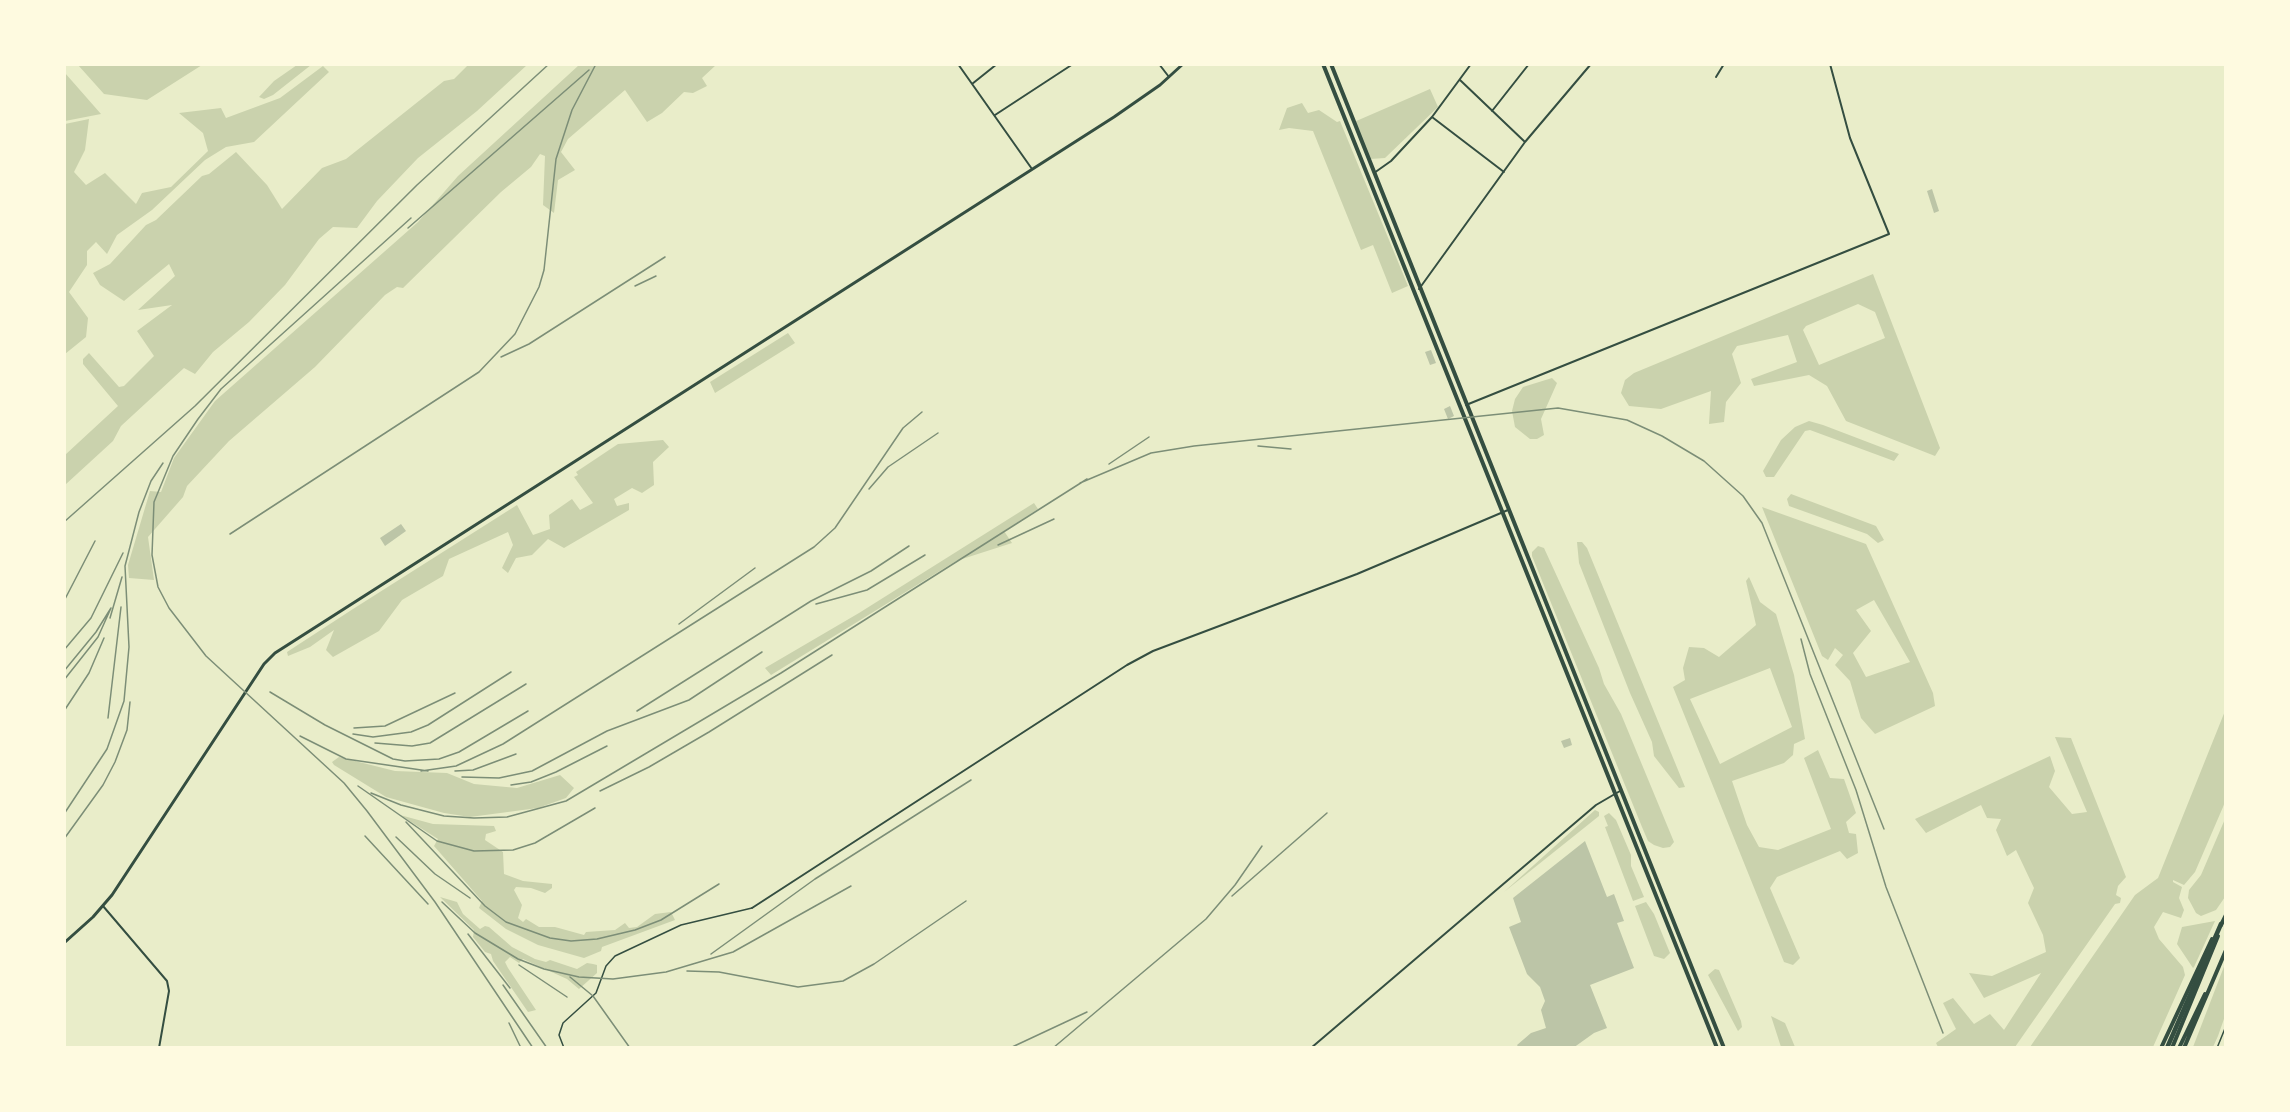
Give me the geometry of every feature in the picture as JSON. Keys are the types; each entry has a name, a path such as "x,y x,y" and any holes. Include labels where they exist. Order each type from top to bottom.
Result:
{"highway":[{"path":"2167,1047 2221,924"}],"main road":[{"path":"64,943 103,906 264,664 276,653 1032,169 1169,77 1183,64"},
{"path":"1323,64 1413,292 1724,1047"},
{"path":"1330,64 1466,406 1505,511"},
{"path":"1413,292 1419,289"},
{"path":"1619,792 1717,1047"},
{"path":"2161,1047 2206,950 2226,915"},
{"path":"2172,1047 2211,957 2221,924"},
{"path":"2184,1047 2226,950"},
{"path":"2179,1047 2216,972"}],"street":[{"path":"958,64 1032,169"},
{"path":"972,84 997,64"},
{"path":"995,115 1073,64"},
{"path":"1159,64 1169,77"},
{"path":"1374,173 1384,168 1432,117 1471,64"},
{"path":"1492,111 1529,64"},
{"path":"1419,289 1525,142 1591,64"},
{"path":"1716,77 1724,64"},
{"path":"1466,406 1889,234 1850,138 1830,64"},
{"path":"1459,80 1525,142"},
{"path":"1432,117 1504,171"},
{"path":"752,908 1127,665 1153,651 1357,574 1505,511"},
{"path":"1311,1047 1581,817 1619,792"},
{"path":"103,906 167,981 169,991 159,1047"}],"lane":[{"path":"564,1047 559,1035 563,1023 596,993 606,966 615,956 681,925 752,908"},
{"path":"2217,1047 2226,1026"}],"green space":[{"path":"78,65 202,65 147,100 104,94"},
{"path":"297,65 311,65 273,95 264,99 259,97 274,81"},
{"path":"468,65 527,65 477,111 418,158 377,201 357,228 333,227 319,239 285,285 249,322 213,352 195,374 184,368 121,426 113,441 65,485 65,455 118,406 83,364 83,359 89,353 119,387 124,386 154,356 137,331 172,305 138,310 175,276 169,264 124,301 100,285 93,273 110,264 146,225 156,220 202,176 209,174 236,152 267,185 282,209 322,168 346,159 444,81 454,79"},
{"path":"579,65 716,65 702,78 707,86 693,93 684,92 662,113 647,122 625,90 568,139 561,152 575,170 558,180 554,213 543,205 545,156 540,154 531,167 501,192 403,288 397,287 385,295 315,367 229,441 187,486 183,497 148,537 154,580 129,578 128,565 150,491 161,492 174,458 215,401 418,222 458,176"},
{"path":"323,66 329,72 254,142 226,147 205,160 152,210 117,235 107,254 96,242 87,251 87,265 69,292 88,318 86,337 65,354 65,124 89,119 85,150 74,172 86,185 105,173 136,204 142,193 171,187 208,151 203,133 179,113 221,108 226,118 280,98"},
{"path":"65,73 101,114 65,121"},
{"path":"1430,89 1438,107 1385,158 1370,159 1354,122"},
{"path":"1302,103 1308,113 1319,110 1337,122 1340,121 1408,286 1392,293 1373,245 1361,250 1313,131 1289,128 1279,130 1287,108"},
{"path":"1873,274 1940,448 1935,456 1846,421 1827,386 1809,375 1754,386 1751,379 1797,362 1788,335 1737,346 1732,354 1741,383 1726,402 1724,422 1709,424 1711,391 1661,409 1629,406 1621,393 1625,380 1634,373","holes":["1858,304 1875,312 1885,338 1819,365 1803,330 1806,326"]},
{"path":"788,333 795,343 715,393 710,382"},
{"path":"1552,378 1557,383 1541,419 1544,435 1537,439 1530,439 1515,427 1512,411 1515,399 1523,387"},
{"path":"1809,421 1899,454 1894,461 1810,430 1805,431 1774,477 1766,477 1763,471 1781,440 1795,427"},
{"path":"663,440 669,447 653,462 654,485 642,493 632,488 614,499 617,506 629,503 629,510 564,548 548,539 532,555 516,558 508,573 502,568 513,545 508,532 449,559 443,576 402,600 379,631 333,657 326,650 334,630 310,647 288,656 287,652 517,505 533,535 550,529 549,515 572,499 580,510 593,503 574,477 578,475 576,472 618,444"},
{"path":"1791,494 1876,526 1884,540 1878,543 1867,534 1789,506 1787,499"},
{"path":"1034,503 1038,509 1004,531 1012,543 956,561 771,675 765,668 859,613"},
{"path":"1762,507 1866,544 1933,693 1935,706 1875,734 1861,718 1850,681 1835,665 1843,655 1835,648 1828,660 1822,656","holes":["1874,600 1910,662 1866,677 1853,653 1871,631 1856,610"]},
{"path":"1577,542 1582,542 1587,548 1685,787 1679,788 1654,756 1652,742 1630,693 1579,563"},
{"path":"1538,546 1544,548 1599,668 1604,684 1621,714 1674,842 1670,847 1663,848 1648,841 1532,556 1532,552"},
{"path":"1749,577 1760,602 1776,614 1794,675 1805,739 1794,744 1793,755 1784,763 1732,781 1747,825 1759,847 1778,850 1831,829 1804,758 1818,750 1830,778 1844,779 1856,813 1846,822 1849,833 1856,834 1858,853 1847,859 1840,851 1777,877 1770,888 1800,958 1793,965 1784,962 1673,687 1685,680 1683,668 1689,647 1704,648 1719,657 1756,625 1746,581","holes":["1770,668 1792,727 1720,764 1690,699"]},
{"path":"2225,711 2226,799 2195,872 2184,885 2173,880 2182,887 2179,898 2184,910 2181,918 2163,912 2154,927 2159,939 2183,967 2185,975 2153,1047 2030,1047 2135,895 2158,878"},
{"path":"2055,737 2071,738 2126,877 2118,886 2116,895 2121,898 2120,903 2115,904 2015,1047 1938,1047 1936,1043 1956,1029 1943,1003 1953,998 1974,1024 1990,1014 2004,1030 2041,973 1984,998 1969,973 1992,976 2046,952 2043,935 2028,903 2034,888 2016,850 2007,856 1996,830 2001,819 1987,818 1981,805 1926,833 1915,819 2050,756 2055,771 2049,787 2072,814 2087,812"},
{"path":"339,757 395,771 447,773 474,784 517,788 560,775 574,788 566,798 538,808 470,817 444,813 386,797 334,765 332,762"},
{"path":"1595,810 1599,812 1599,816 1504,892"},
{"path":"1609,813 1616,820 1631,855 1631,866 1644,897 1633,901 1605,827 1608,826 1604,816"},
{"path":"400,815 433,824 494,826 496,831 486,834 485,840 503,852 504,874 523,881 552,884 552,888 545,893 531,888 516,887 514,890 522,905 518,918 523,922 526,919 539,927 555,927 584,935 586,932 615,930 625,923 629,928 637,927 655,914 671,912 675,920 602,947 601,951 584,958 538,945 506,929 479,908 482,901 434,846 438,839"},
{"path":"2225,819 2225,897 2216,910 2201,916 2196,913 2188,898 2189,890 2201,875"},
{"path":"440,897 457,902 463,914 480,929 485,926 489,927 512,947 535,959 546,962 550,960 577,969 587,963 593,964 597,965 597,973 579,989 567,979 523,959 519,963 510,957 505,962 536,1010 528,1012 493,961 491,954 485,952 473,937 474,930"},
{"path":"1646,902 1654,914 1670,953 1664,959 1654,956 1635,906"},
{"path":"2215,921 2193,968 2177,944 2182,927"},
{"path":"2225,964 2225,1016 2218,1036 2213,1047 2193,1047"},
{"path":"1715,969 1719,970 1741,1021 1742,1027 1738,1031 1708,975"},
{"path":"1771,1016 1785,1023 1795,1047 1781,1047"}],"building":[{"path":"1932,189 1939,211 1934,213 1927,191"},
{"path":"1431,350 1436,363 1430,365 1425,352"},
{"path":"1450,406 1454,416 1448,419 1444,409"},
{"path":"401,524 406,531 385,546 380,538"},
{"path":"1570,738 1572,745 1564,748 1561,741"},
{"path":"1585,841 1607,897 1614,894 1624,921 1617,923 1634,968 1590,985 1607,1028 1594,1033 1573,1048 1519,1048 1517,1045 1531,1033 1546,1028 1541,1010 1545,1001 1540,987 1527,974 1509,927 1521,922 1513,898"}],"railway":[{"path":"64,522 195,406 417,185 549,64"},
{"path":"230,534 479,372 515,334 539,287 544,270 556,159 572,110 596,64"},
{"path":"408,228 589,70"},
{"path":"411,218 221,389 173,456 154,502 152,555 158,587 169,608 206,656 344,783 435,902 533,1048"},
{"path":"501,357 529,344 665,257"},
{"path":"635,286 656,276"},
{"path":"1080,483 1151,453 1194,446 1558,408 1627,420 1662,436 1704,461 1743,496 1762,523 1884,829"},
{"path":"421,771 456,766 503,744 814,547 835,528 903,428 922,412"},
{"path":"869,489 888,467 938,433"},
{"path":"1109,464 1149,437"},
{"path":"1258,446 1291,449"},
{"path":"64,814 107,749 124,701 129,647 125,566 139,512 151,481 163,463"},
{"path":"371,793 401,805 444,816 474,818 507,817 566,801 781,673 1087,479"},
{"path":"998,545 1054,519"},
{"path":"64,601 95,541"},
{"path":"637,711 811,601 871,571 909,546"},
{"path":"64,650 91,618 123,553"},
{"path":"816,604 867,590 925,555"},
{"path":"679,624 755,568"},
{"path":"110,618 122,577"},
{"path":"108,718 121,607"},
{"path":"64,671 96,632 111,608 98,637 64,680"},
{"path":"64,711 89,673 104,638"},
{"path":"1801,639 1810,674 1856,790 1886,887 1943,1033"},
{"path":"462,777 499,778 532,771 607,731 689,700 762,652"},
{"path":"600,791 649,767 709,732 832,655"},
{"path":"353,734 373,737 411,732 428,725 511,672"},
{"path":"375,743 412,746 430,743 526,684"},
{"path":"270,692 325,725 393,759 405,761 439,759 459,752 528,711"},
{"path":"354,728 385,726 455,693"},
{"path":"64,839 103,785 115,762 127,730 130,702"},
{"path":"300,736 346,759 428,771"},
{"path":"511,785 531,782 556,772 607,746"},
{"path":"455,771 473,770 516,754"},
{"path":"711,954 815,879 971,780"},
{"path":"358,786 437,841 474,851 513,850 535,843 595,808"},
{"path":"1232,896 1327,813"},
{"path":"406,822 485,906 506,922 550,938 571,941 597,939 635,930 661,920 719,884"},
{"path":"365,836 428,904"},
{"path":"396,837 435,874 470,898"},
{"path":"1053,1048 1206,919 1235,885 1262,846"},
{"path":"442,902 475,933 518,959 544,969 579,977 613,979 666,972 733,952 851,886"},
{"path":"687,971 719,972 798,987 843,981 874,964 966,901"},
{"path":"468,934 510,988"},
{"path":"519,965 567,997"},
{"path":"570,977 593,996 630,1048"},
{"path":"503,985 547,1048"},
{"path":"1010,1048 1087,1012"},
{"path":"509,1023 521,1048"}]}
